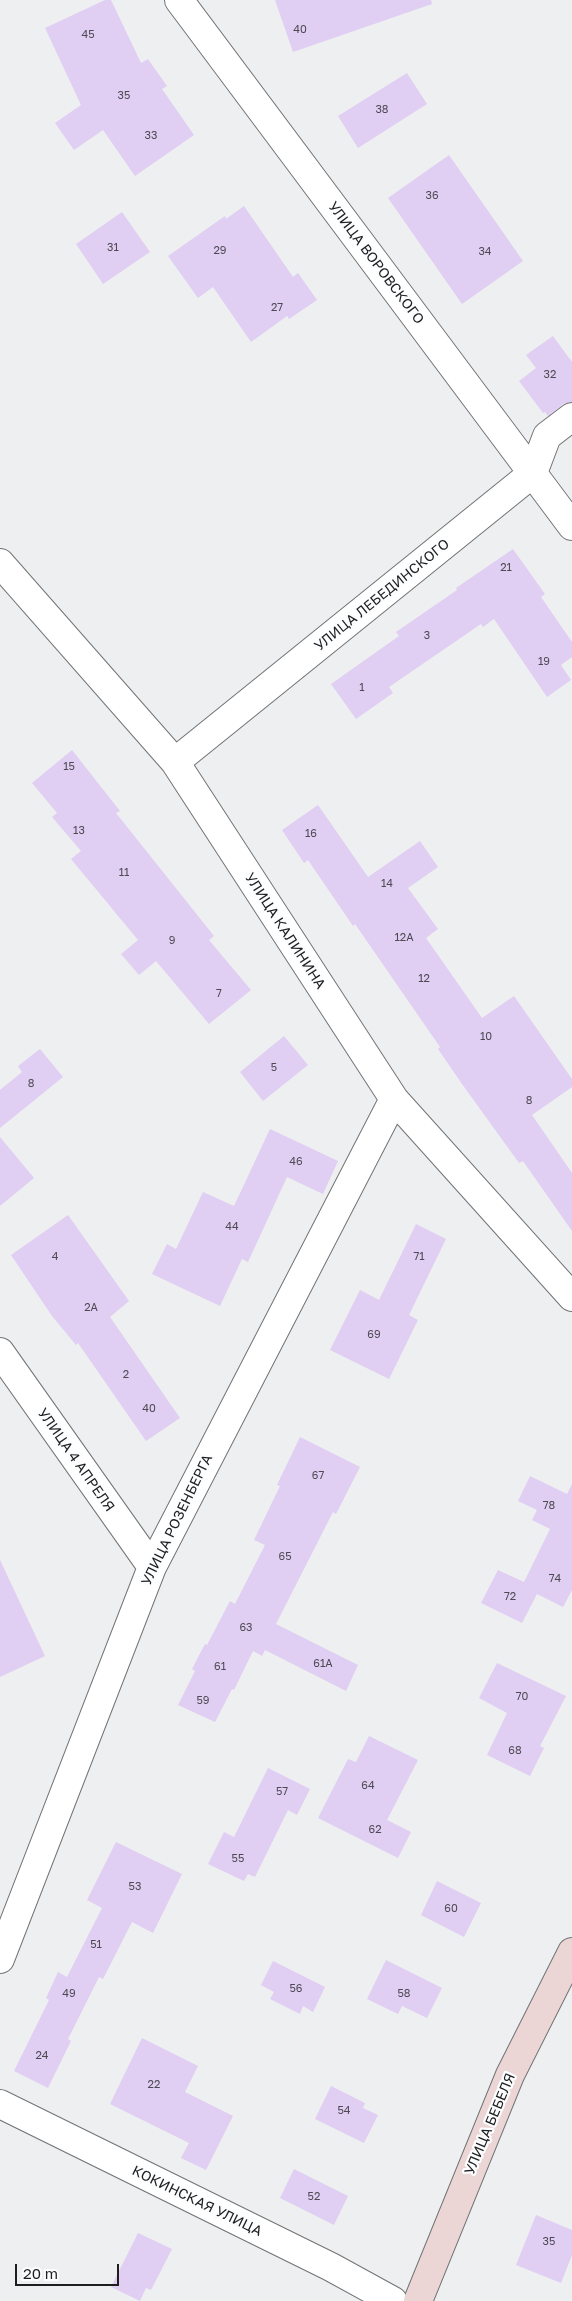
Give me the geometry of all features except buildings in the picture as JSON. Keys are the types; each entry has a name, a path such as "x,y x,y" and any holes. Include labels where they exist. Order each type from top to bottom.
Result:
{"street":[{"name":"УЛИЦА ВОРОВСКОГО","path":"179,0 572,526"},
{"path":"533,473 547,436 572,417"},
{"name":"УЛИЦА ЛЕБЕДИНСКОГО","path":"174,762 533,473"},
{"name":"УЛИЦА КАЛИНИНА","path":"0,563 174,762 394,1099 572,1296"},
{"name":"УЛИЦА РОЗЕНБЕРГА","path":"0,1959 152,1567 394,1099"},
{"name":"УЛИЦА 4 АПРЕЛЯ","path":"0,1352 152,1567"},
{"name":"УЛИЦА БЕБЕЛЯ","path":"418,2301 510,2075 572,1952"},
{"name":"КОКИНСКАЯ УЛИЦА","path":"0,2104 331,2267 393,2301"}]}
